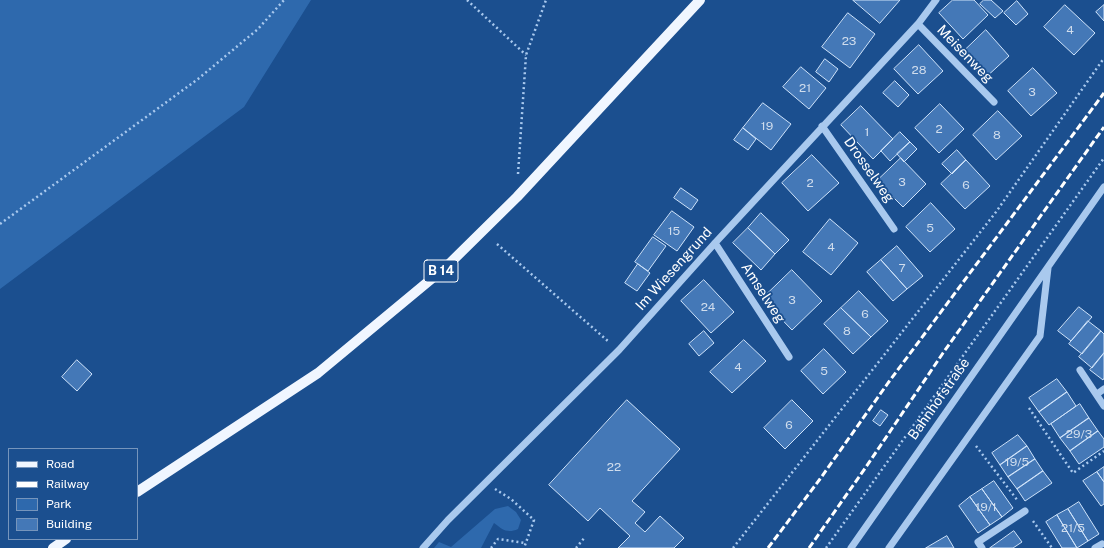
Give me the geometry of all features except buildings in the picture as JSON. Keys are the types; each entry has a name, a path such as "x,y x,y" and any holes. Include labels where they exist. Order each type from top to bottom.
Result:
{"main road":[{"name":"B 14","path":"138,491 318,373 447,266 517,197 700,0"},
{"path":"53,548 65,540"}],"street":[{"name":"Im Wiesengrund","path":"423,548 448,520 619,350 822,126 918,24 936,0"},
{"name":"Meisenweg","path":"918,24 994,102"},
{"name":"Drosselweg","path":"822,126 894,229"},
{"name":"Bahnhofstraße","path":"851,548 1104,187"},
{"name":"Amselweg","path":"716,243 789,356"},
{"name":"Bahnhofstraße","path":"889,548 1040,336 1048,266"},
{"path":"1080,370 1104,406"},
{"path":"1097,394 1104,389"},
{"path":"982,548 978,542 1025,510"},
{"path":"1095,548 1102,544"}],"path":[{"path":"0,224 198,79 258,29 284,0"},
{"path":"467,0 526,55"},
{"path":"517,197 526,55 546,0"},
{"path":"733,548 996,212 1104,58"},
{"path":"826,548 1104,158"},
{"path":"497,244 619,350"},
{"path":"1030,408 1073,473 1104,452"},
{"path":"969,436 1052,548"},
{"path":"485,484 511,499 534,520 524,548"},
{"path":"576,548 586,537"},
{"path":"491,548 498,539 525,543"}],"green space":[{"path":"0,0 311,0 244,107 0,289"},
{"path":"508,506 516,512 521,520 518,529 508,531 502,529 494,523 481,548 434,548 439,542 451,547 495,509"}],"railway":[{"path":"768,548 820,479 888,383 1104,93"},
{"path":"809,548 943,353 1104,127"}]}
